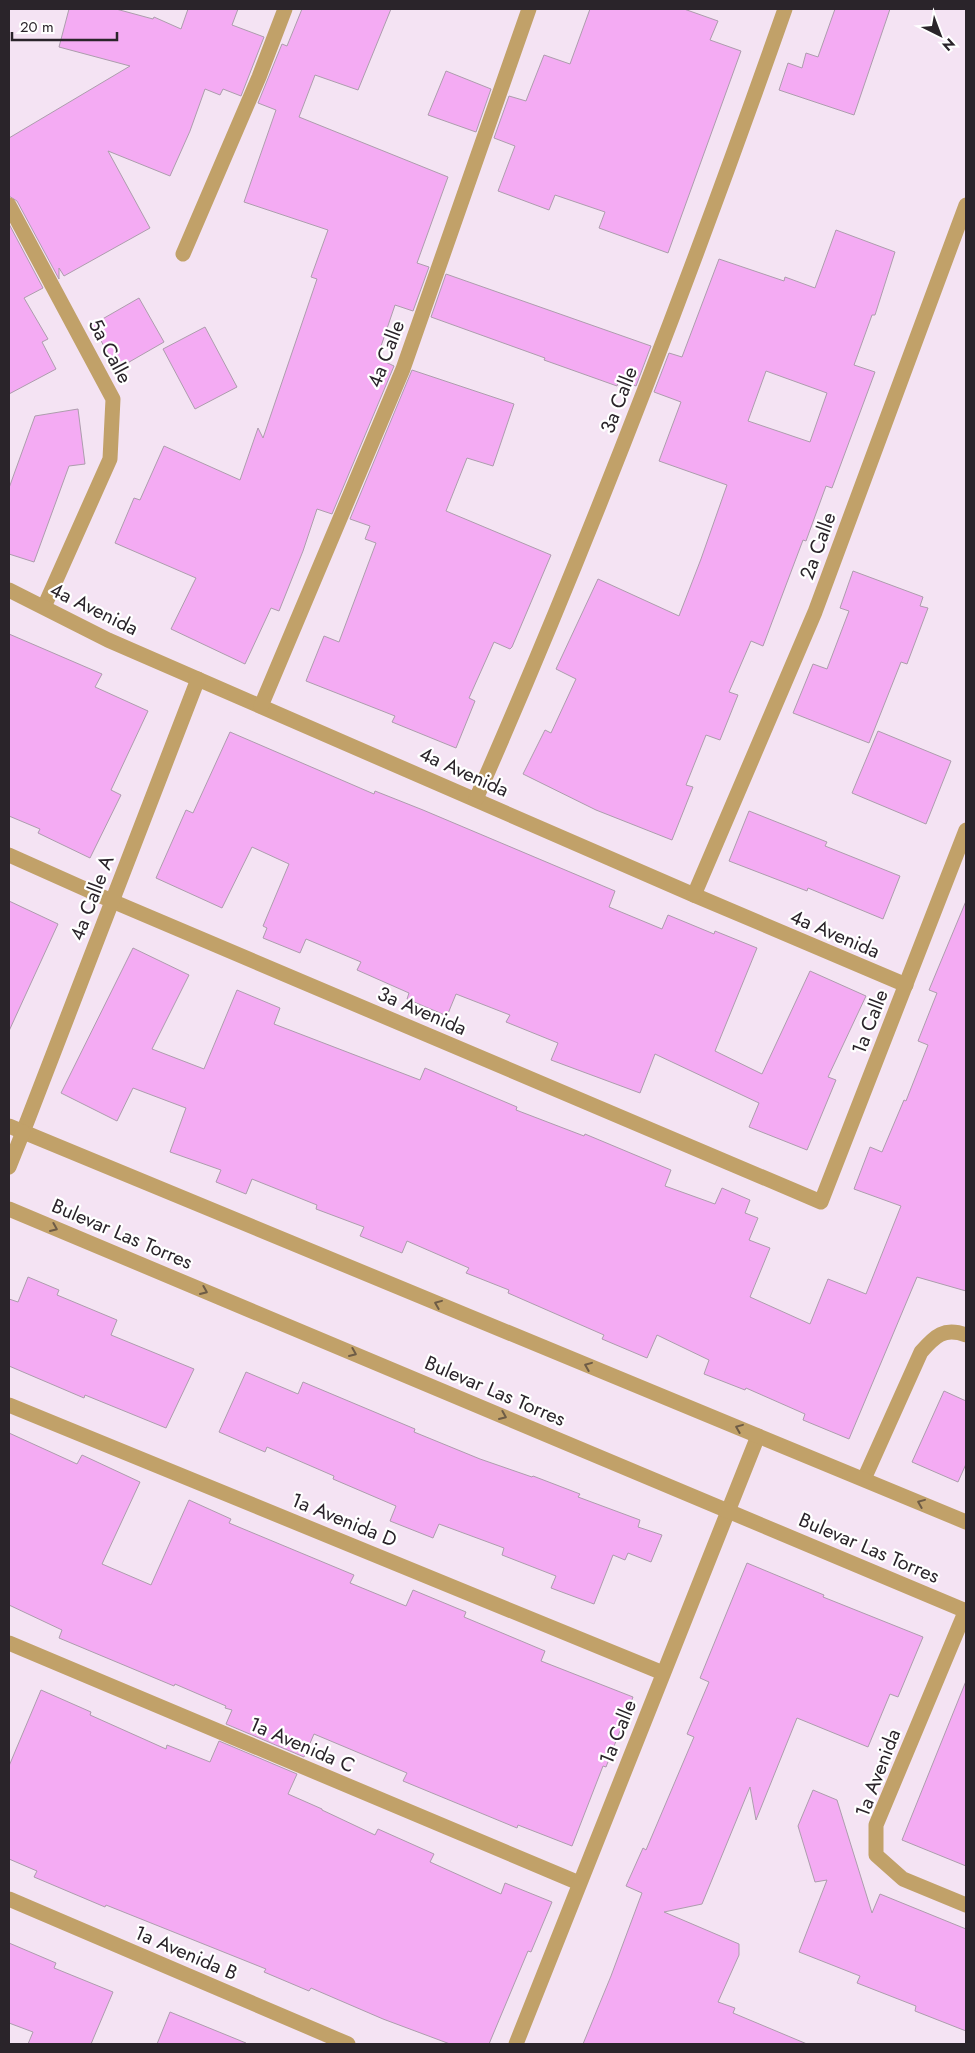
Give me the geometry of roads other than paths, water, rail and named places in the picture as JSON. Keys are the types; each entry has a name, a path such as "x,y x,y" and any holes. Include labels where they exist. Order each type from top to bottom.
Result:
{"street":[{"path":"183,254 259,77 285,9"},
{"name":"4a Calle","path":"261,706 402,369 529,9"},
{"name":"3a Calle","path":"476,800 535,665 612,475 731,162 785,9"},
{"name":"5a Calle","path":"9,205 113,399 110,459 44,607"},
{"name":"2a Calle","path":"694,895 814,612 966,205"},
{"name":"4a Avenida","path":"9,590 108,640 694,895 906,985"},
{"name":"4a Calle A","path":"23,1132 198,679"},
{"name":"1a Calle","path":"821,1202 966,830"},
{"name":"3a Avenida","path":"9,855 112,902 821,1202"},
{"path":"9,1126 966,1522"},
{"path":"9,1168 23,1132"},
{"name":"Bulevar Las Torres","path":"9,1209 966,1611"},
{"path":"864,1479 921,1352 936,1335 957,1332 966,1335"},
{"name":"1a Avenida D","path":"9,1405 663,1672"},
{"name":"1a Calle","path":"516,2044 758,1436"},
{"name":"1a Avenida","path":"966,1611 876,1824 876,1855 903,1879 966,1904"},
{"name":"1a Avenida C","path":"9,1643 579,1883"},
{"name":"1a Avenida B","path":"9,1899 348,2044"}]}
